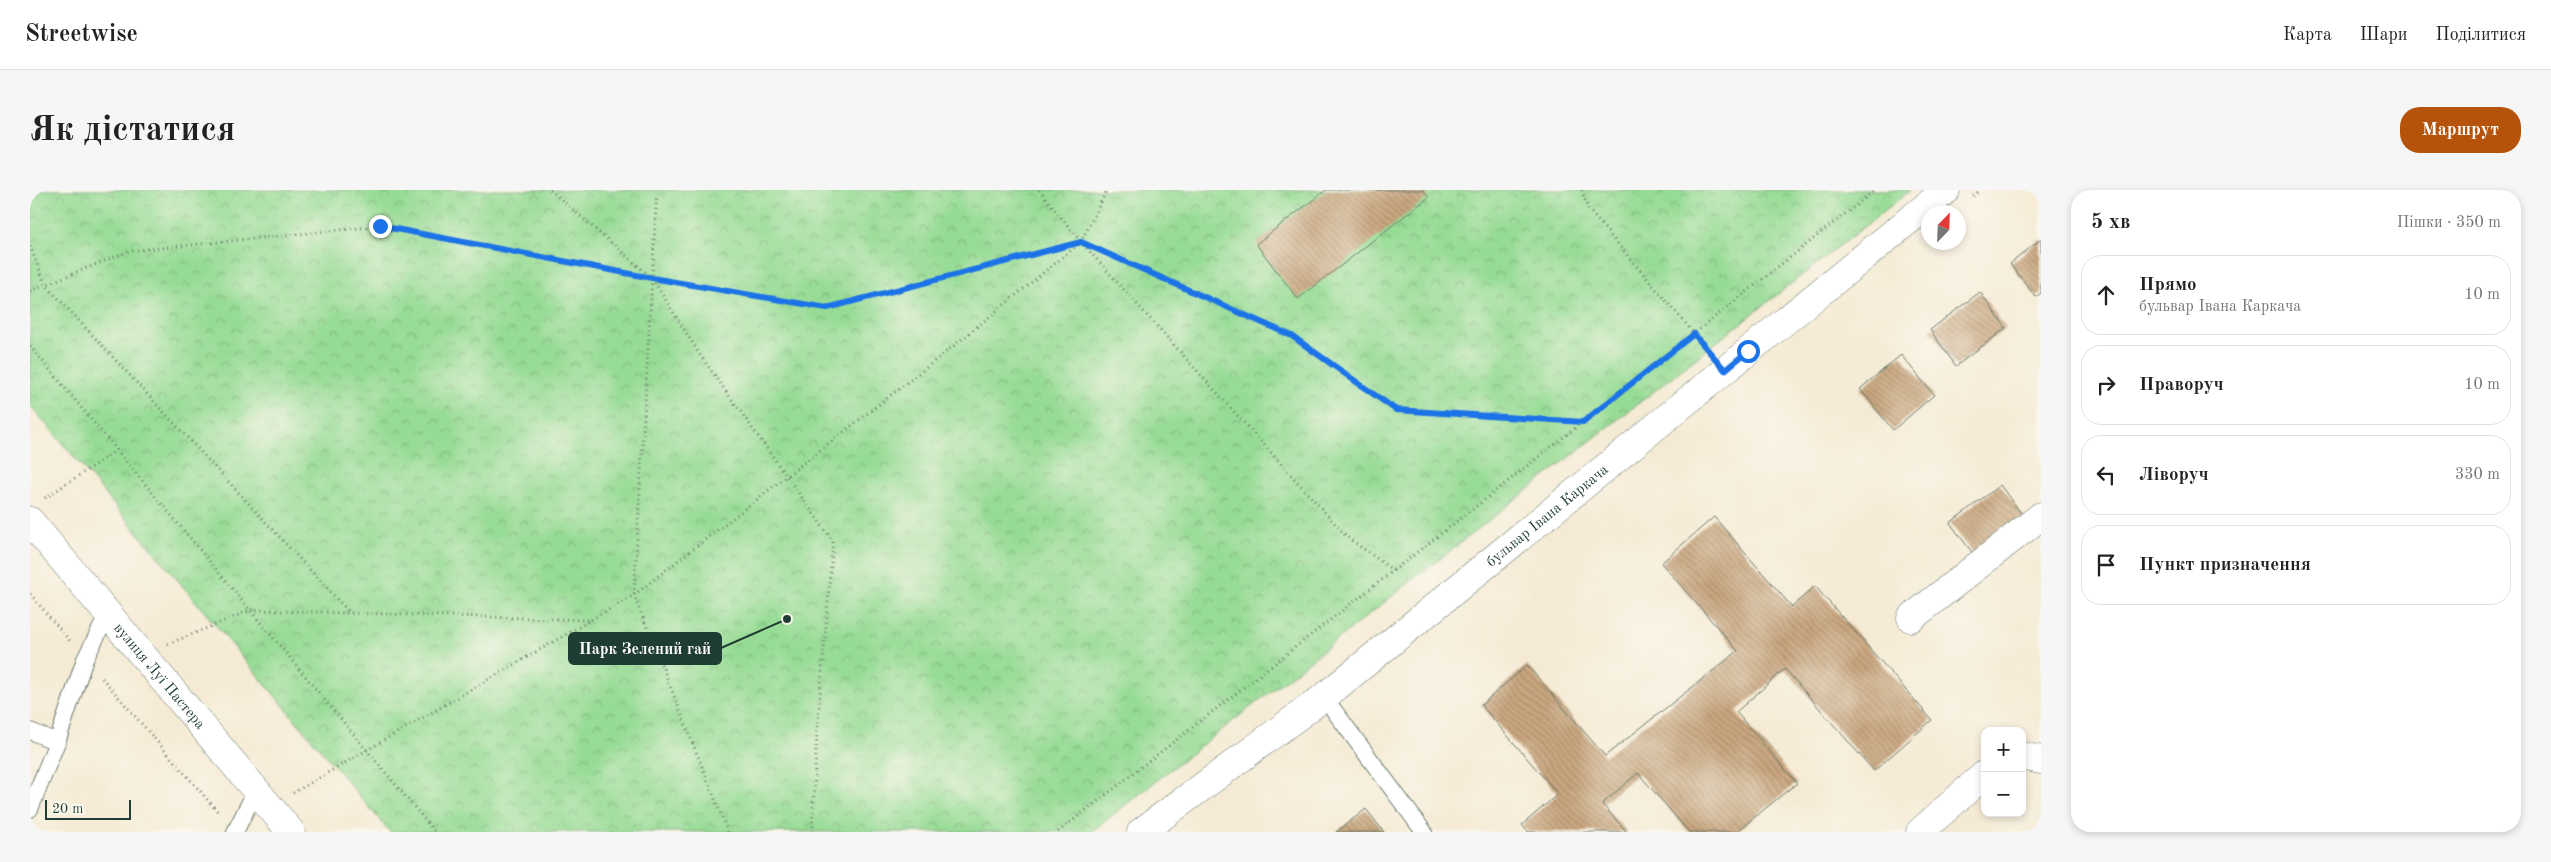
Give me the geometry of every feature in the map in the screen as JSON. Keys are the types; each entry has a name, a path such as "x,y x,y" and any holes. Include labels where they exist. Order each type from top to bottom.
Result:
{"street":[{"name":"бульвар Івана Каркача","path":"1141,832 1324,697 1946,190"},
{"name":"вулиця Луї Пастера","path":"34,512 108,614 290,832"},
{"path":"1911,618 2041,516"},
{"path":"2026,757 2041,760"},
{"path":"1920,832 1981,778"}],"lane":[{"path":"30,809 57,742 85,659 108,614"},
{"path":"1324,697 1424,832"},
{"path":"30,731 57,742"},
{"path":"235,832 263,798"}],"path":[{"path":"550,190 652,278 700,355 833,541 817,731 812,832"},
{"path":"657,190 634,595 728,832"},
{"path":"1038,190 1081,242 1347,537 1394,571"},
{"path":"263,798 367,750 634,595 945,353 1081,242 1107,190"},
{"path":"1582,190 1588,209 1725,370"},
{"path":"1058,832 1394,571 1875,190"},
{"path":"30,290 129,252 380,226 652,278 827,308 1081,242 1292,336 1396,410 1583,422"},
{"path":"30,246 46,284 350,613"},
{"path":"30,346 435,832"},
{"path":"34,512 117,450"},
{"path":"30,594 235,832"},
{"path":"142,654 251,610 591,620"}],"green space":[{"path":"30,190 1911,190 1091,832 390,832 30,405"}],"building":[{"path":"1326,190 1423,190 1429,197 1298,299 1256,244"},
{"path":"2041,239 2041,293 2036,297 2010,264"},
{"path":"1980,292 2006,328 1956,366 1930,330"},
{"path":"1901,355 1934,395 1893,430 1860,389"},
{"path":"2000,485 2027,521 1977,559 1950,523"},
{"path":"1714,517 1792,607 1815,586 1932,720 1874,771 1785,669 1736,712 1797,783 1736,832 1689,832 1638,773 1602,804 1627,832 1528,832 1522,825 1558,794 1481,705 1527,665 1605,756 1738,651 1661,563"},
{"path":"1366,809 1384,832 1336,832"}],"place":[{"name":"Парк Зелений гай","path":"787,619"}],"route":[{"path":"380,226 652,278 827,308 1081,242 1292,336 1396,410 1583,422 1694,334 1725,370 1748,351"}]}
